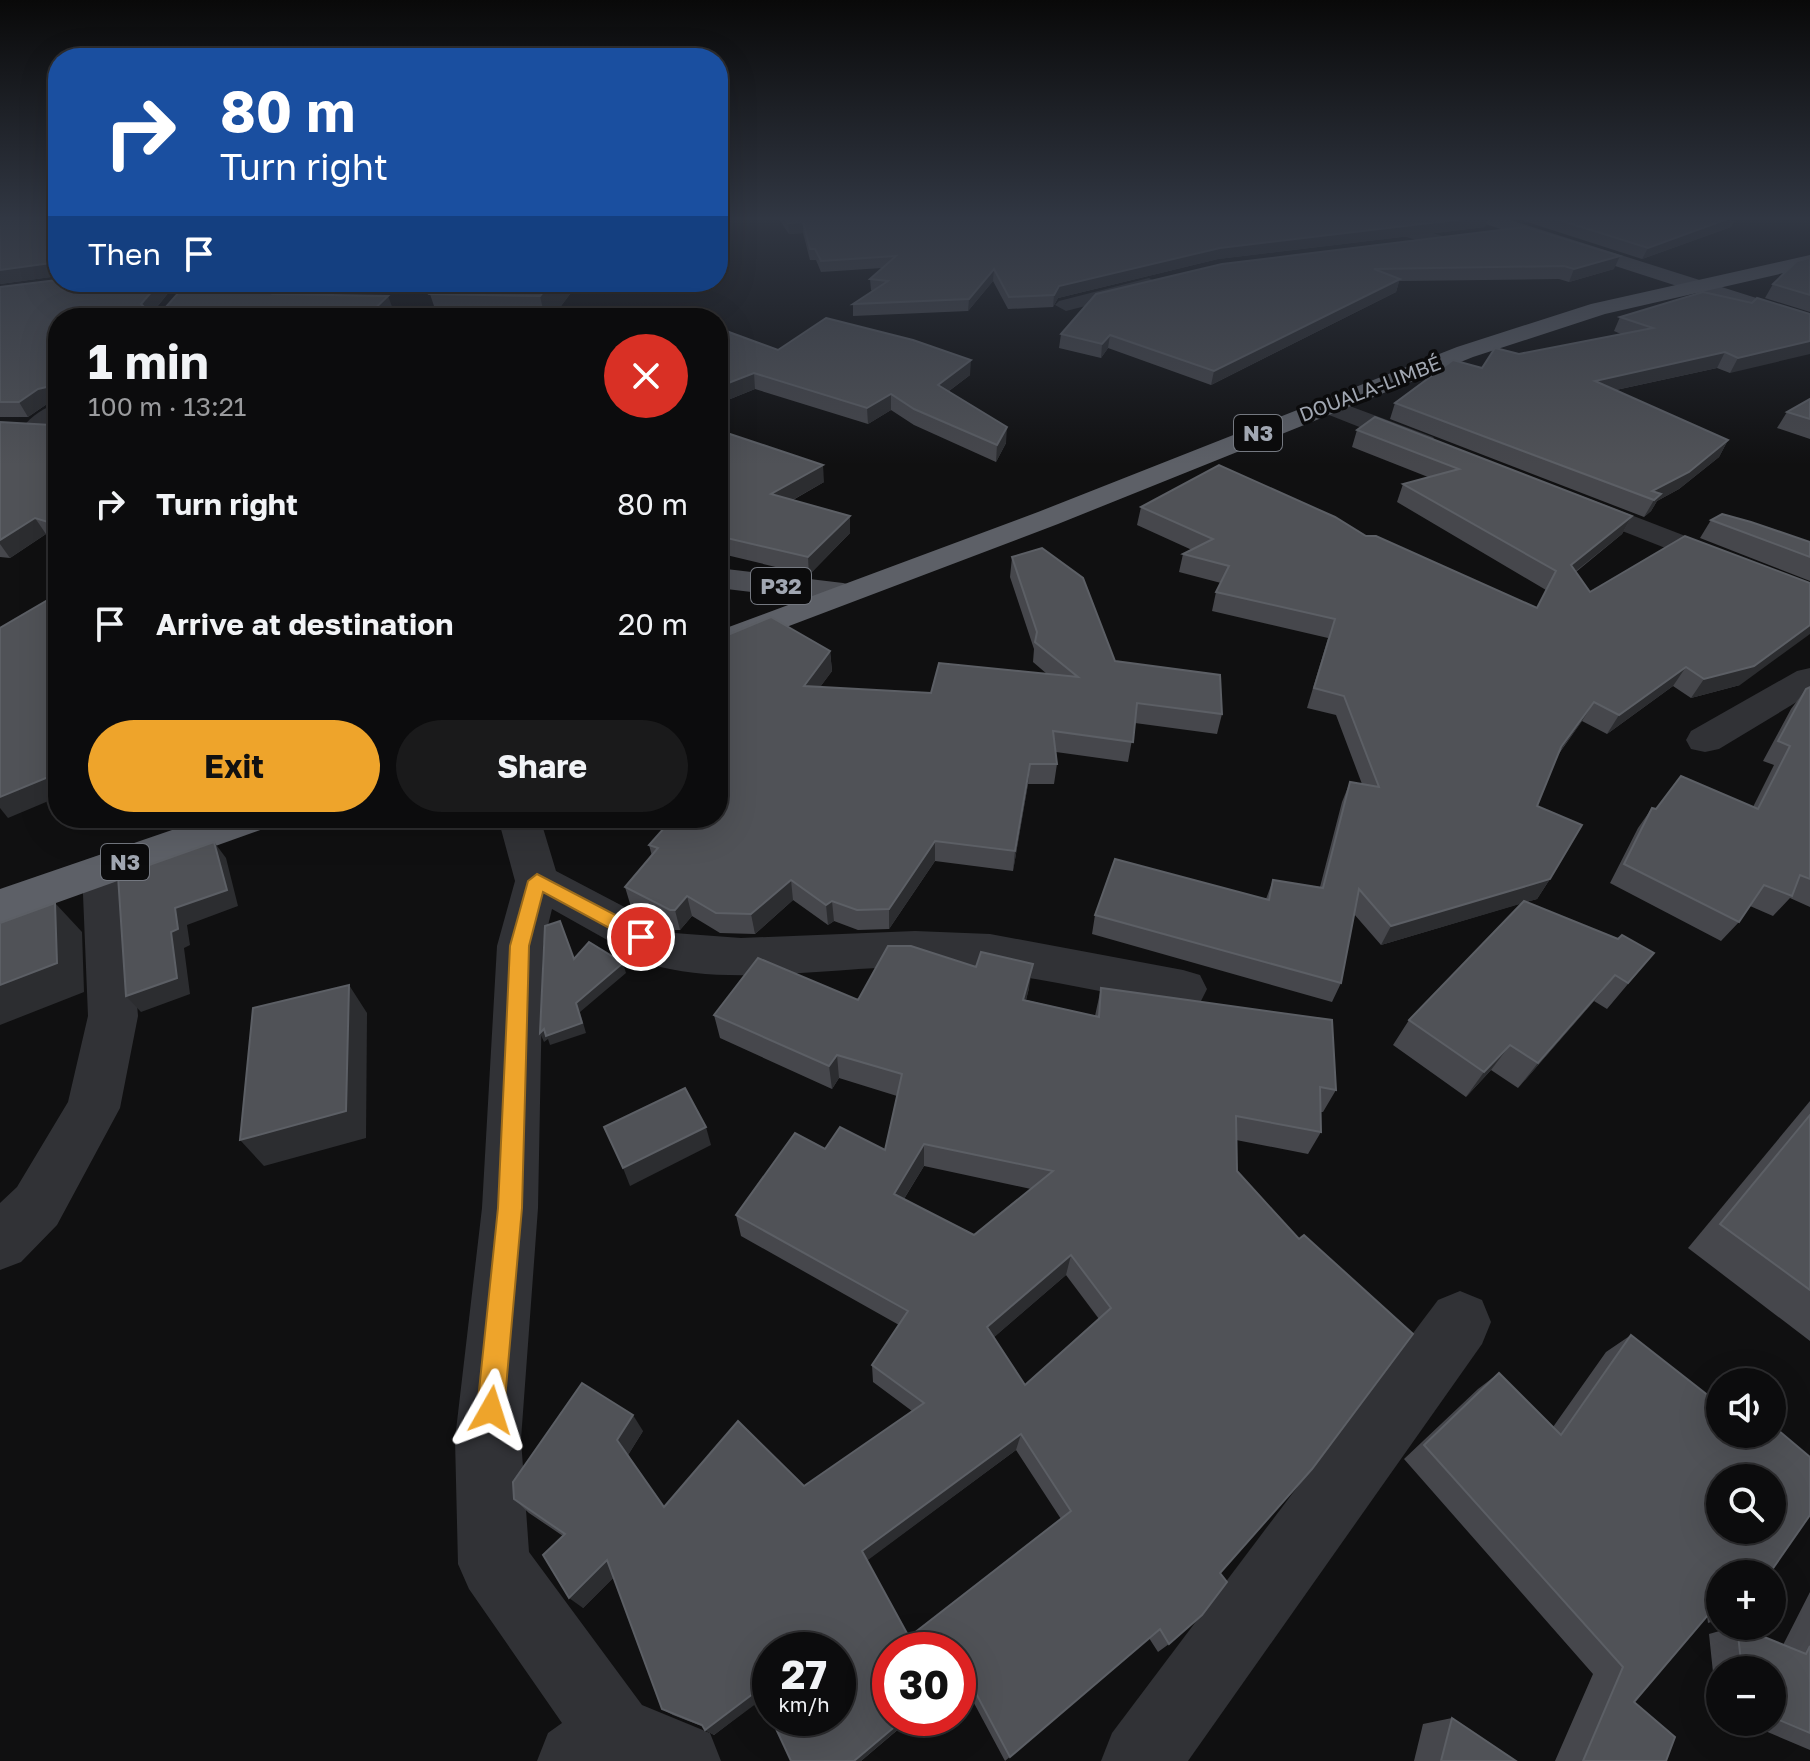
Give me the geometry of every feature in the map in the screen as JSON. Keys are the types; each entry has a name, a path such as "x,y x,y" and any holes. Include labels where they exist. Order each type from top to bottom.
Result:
{"highway":[{"name":"DOUALA-LIMBÉ","path":"728,639 1048,518 1465,352 1599,309 1637,300"},
{"name":"N3","path":"0,906 223,828"}],"main road":[{"path":"1737,300 1810,322"},
{"name":"P32","path":"728,579 843,593"}],"street":[{"path":"1066,305 1085,300"},
{"path":"1328,406 1444,451"},
{"path":"1547,491 1810,595"},
{"path":"1705,740 1810,679"},
{"path":"522,828 537,881 520,946 510,1208 488,1439 494,1564 624,1752"},
{"path":"0,1242 37,1206 93,1108 113,1016 104,870"},
{"path":"537,881 667,951 741,956 915,949 990,952 1183,989"},
{"path":"1140,1761 1460,1322"}],"building":[{"path":"0,300 144,300 141,304 144,307 166,307 172,300 384,300 375,308 48,308 48,387 38,389 19,402 0,402"},
{"path":"859,300 942,300 853,304"},
{"path":"1091,300 1357,300 1214,371 1110,335 1102,344 1061,334"},
{"path":"1676,300 1752,303 1764,300 1810,314 1810,341 1738,358 1725,352 1595,381 1728,440 1689,472 1652,491 1661,494 1654,500 1395,403 1453,360 1482,368 1495,348 1519,354 1653,328 1620,317"},
{"path":"826,318 913,340 971,360 938,385 1007,427 997,445 914,409 891,394 867,408 754,373 728,383 728,332 778,350"},
{"path":"1810,399 1810,419 1787,412"},
{"path":"1375,417 1632,516 1571,565 1590,592 1685,536 1810,583 1810,625 1754,666 1704,679 1686,667 1619,715 1594,702 1561,747 1537,806 1582,825 1550,879 1391,926 1359,889 1341,983 1095,915 1115,859 1269,900 1273,880 1323,888 1350,782 1379,787 1344,696 1314,688 1335,619 1216,592 1229,566 1183,554 1213,539 1141,507 1219,465 1335,517 1366,536 1376,536 1537,608 1556,571 1403,484 1459,469 1357,430"},
{"path":"0,422 48,425 48,522 35,518 0,540"},
{"path":"728,433 823,465 771,494 850,516 808,557 728,538"},
{"path":"1722,514 1810,542 1810,557 1711,520"},
{"path":"1042,548 1083,578 1115,661 1220,675 1222,714 1137,703 1133,742 1053,731 1057,764 1030,764 1015,851 935,841 889,909 857,910 832,901 826,905 791,880 751,914 716,913 687,896 675,910 670,910 625,887 658,848 649,845 664,828 728,828 728,635 771,617 830,651 804,686 931,693 939,663 1078,677 1035,642 1037,632 1012,557"},
{"path":"48,600 48,777 0,797 0,628"},
{"path":"1810,687 1810,879 1800,875 1792,896 1764,885 1739,922 1624,864 1652,808 1656,809 1681,776 1758,809 1790,746 1778,741 1806,689"},
{"path":"214,842 227,890 175,908 178,929 171,932 177,978 126,996 118,876"},
{"path":"1524,901 1618,939 1622,935 1654,953 1628,983 1615,975 1538,1063 1510,1045 1484,1072 1409,1020"},
{"path":"55,903 57,963 0,985 0,923"},
{"path":"560,921 574,959 589,942 623,963 576,1003 582,1023 546,1036 544,1029 540,1033 545,926"},
{"path":"888,946 911,946 976,967 981,952 1033,964 1023,1000 1099,1017 1101,988 1332,1020 1336,1090 1320,1087 1321,1132 1236,1116 1237,1171 1299,1239 1304,1235 1413,1334 1312,1469 1220,1573 1227,1582 1202,1615 1169,1644 1160,1629 1010,1757 976,1693 976,1632 915,1632 1071,1511 1021,1434 862,1551 906,1632 872,1632 872,1736 884,1736 854,1761 791,1761 779,1736 856,1736 856,1632 752,1632 752,1695 705,1730 702,1725 662,1709 607,1560 569,1598 543,1555 565,1534 514,1499 513,1482 582,1383 633,1415 617,1440 664,1507 738,1421 804,1486 924,1403 872,1365 908,1311 736,1215 795,1133 825,1149 840,1127 885,1150 902,1074 837,1055 829,1066 714,1015 758,958 858,1000","holes":["924,1144 1053,1171 974,1235 894,1194","1071,1255 1111,1308 1025,1385 987,1327"]},
{"path":"349,985 346,1111 240,1140 253,1008"},
{"path":"685,1088 706,1127 623,1168 604,1127"},
{"path":"1810,1115 1810,1290 1720,1224"},
{"path":"1631,1335 1706,1394 1706,1448 1786,1448 1786,1437 1810,1457 1810,1515 1779,1560 1706,1560 1706,1617 1634,1702 1675,1737 1666,1761 1583,1761 1623,1667 1424,1445 1499,1373 1561,1435"},
{"path":"1739,1640 1772,1640 1806,1654 1810,1646 1810,1733 1786,1723 1786,1656 1740,1656"},
{"path":"1452,1718 1516,1761 1441,1761"}],"route":[{"path":"491,1410 510,1208 520,946 537,881 641,937"}]}
